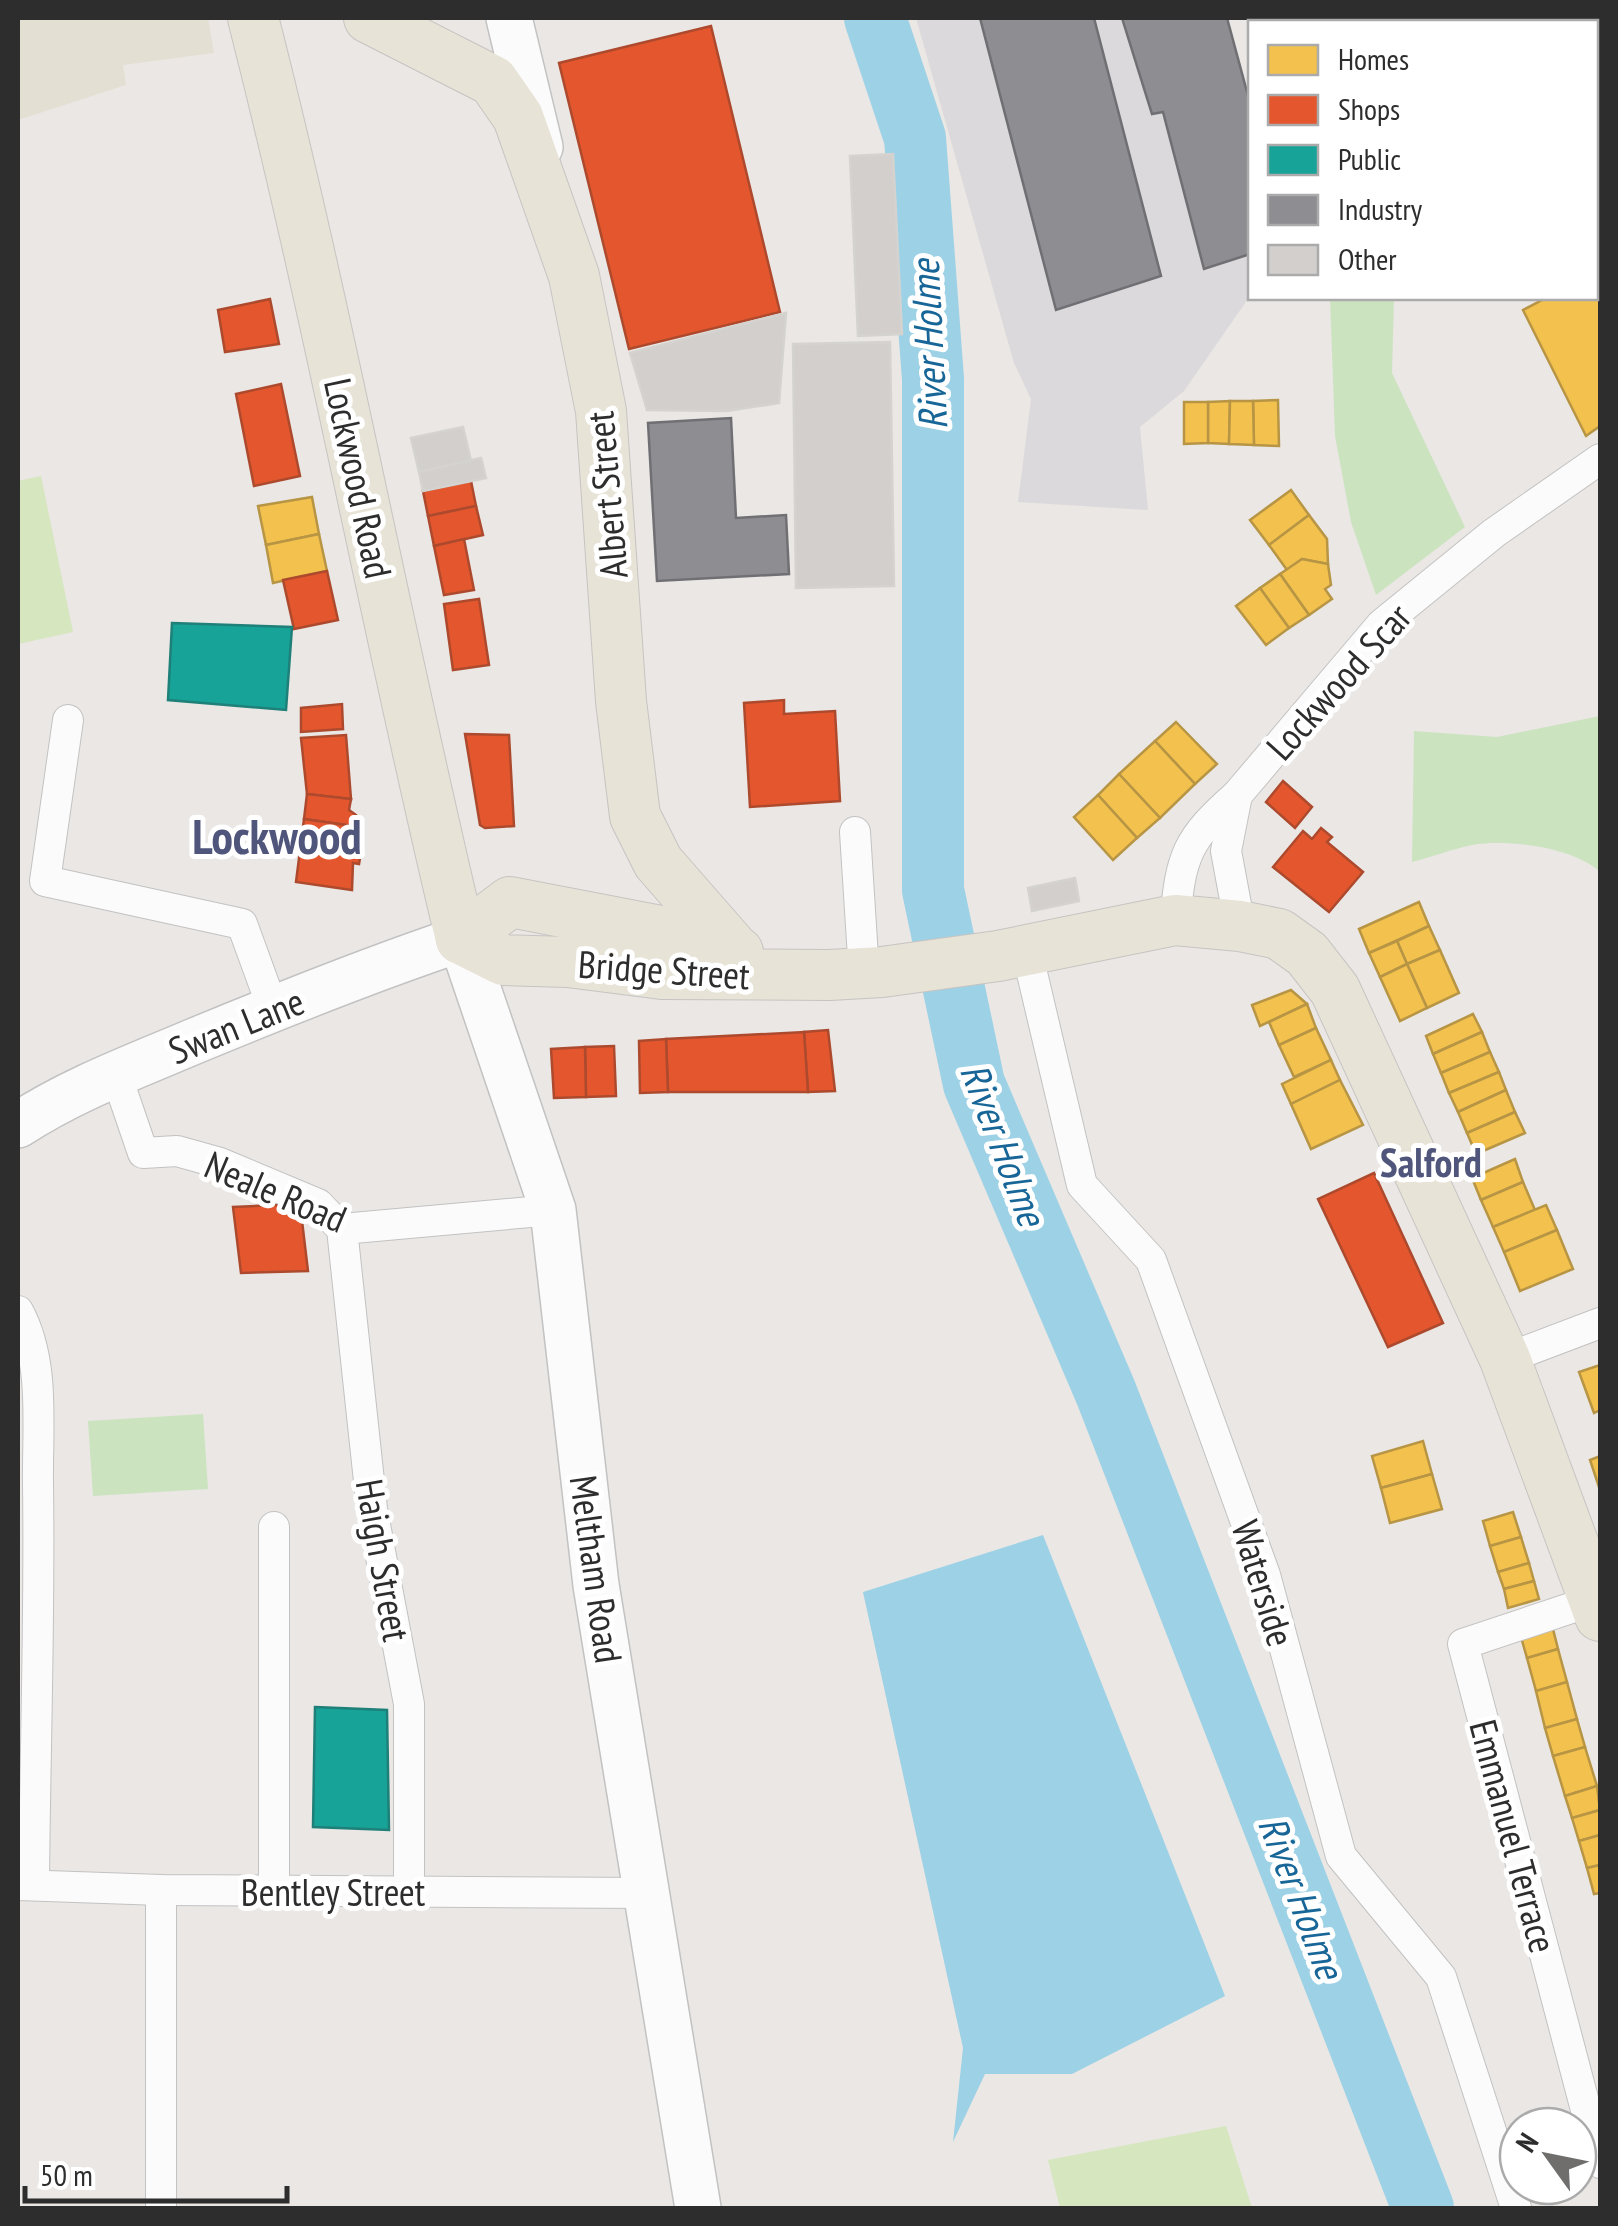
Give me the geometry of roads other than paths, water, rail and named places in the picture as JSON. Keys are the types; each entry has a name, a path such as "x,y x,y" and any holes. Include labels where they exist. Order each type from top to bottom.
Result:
{"main road":[{"name":"Lockwood Road","path":"254,18 296,186 414,742 461,938"},
{"path":"369,18 493,81 518,117 537,164"},
{"name":"Albert Street","path":"510,18 540,144 537,164 574,276 602,412 621,702 635,816 658,862 754,962"},
{"path":"873,972 1013,954 1175,920 1280,934 1307,954 1335,990 1505,1359 1598,1608"},
{"name":"Bridge Street","path":"461,938 504,960 568,962 662,974 754,962 873,972"},
{"name":"Swan Lane","path":"18,1125 51,1104 116,1074 388,962 461,938"},
{"name":"Meltham Road","path":"461,938 553,1210 596,1585 698,2208"}],"street":[{"name":"Lockwood Scar","path":"1240,926 1226,852 1236,795 1380,624 1494,533 1600,459"},
{"path":"68,720 45,882 242,924 272,1009"},
{"path":"1175,920 1180,869 1203,825 1236,795"},
{"path":"855,832 873,972"},
{"name":"Waterside","path":"1013,954 1082,1185 1152,1260 1265,1575 1341,1856 1441,1976 1516,2208"},
{"name":"Neale Road","path":"116,1074 143,1153 177,1151 220,1163 318,1204 342,1229 553,1210"},
{"name":"Haigh Street","path":"342,1229 372,1509 409,1704 409,1892"},
{"path":"18,1312 29,1332 36,1363 40,1544 26,1884"},
{"path":"1505,1359 1600,1323"},
{"path":"274,1527 274,1891"},
{"name":"Emmanuel Terrace","path":"1598,1608 1463,1644 1600,2163"},
{"name":"Bentley Street","path":"26,1884 161,1890 648,1893"},
{"path":"160,2208 161,1890"}],"water":[{"path":"1043,1535 1225,1996 1072,2074 985,2074 953,2142 963,2048 863,1592"}],"waterway":[{"name":"River Holme","path":"875,18 915,138 933,379 933,890 974,1084 1106,1393 1423,2208"}],"district":[{"name":"Lockwood","path":"277,836"},
{"name":"Salford","path":"1431,1162"}]}
